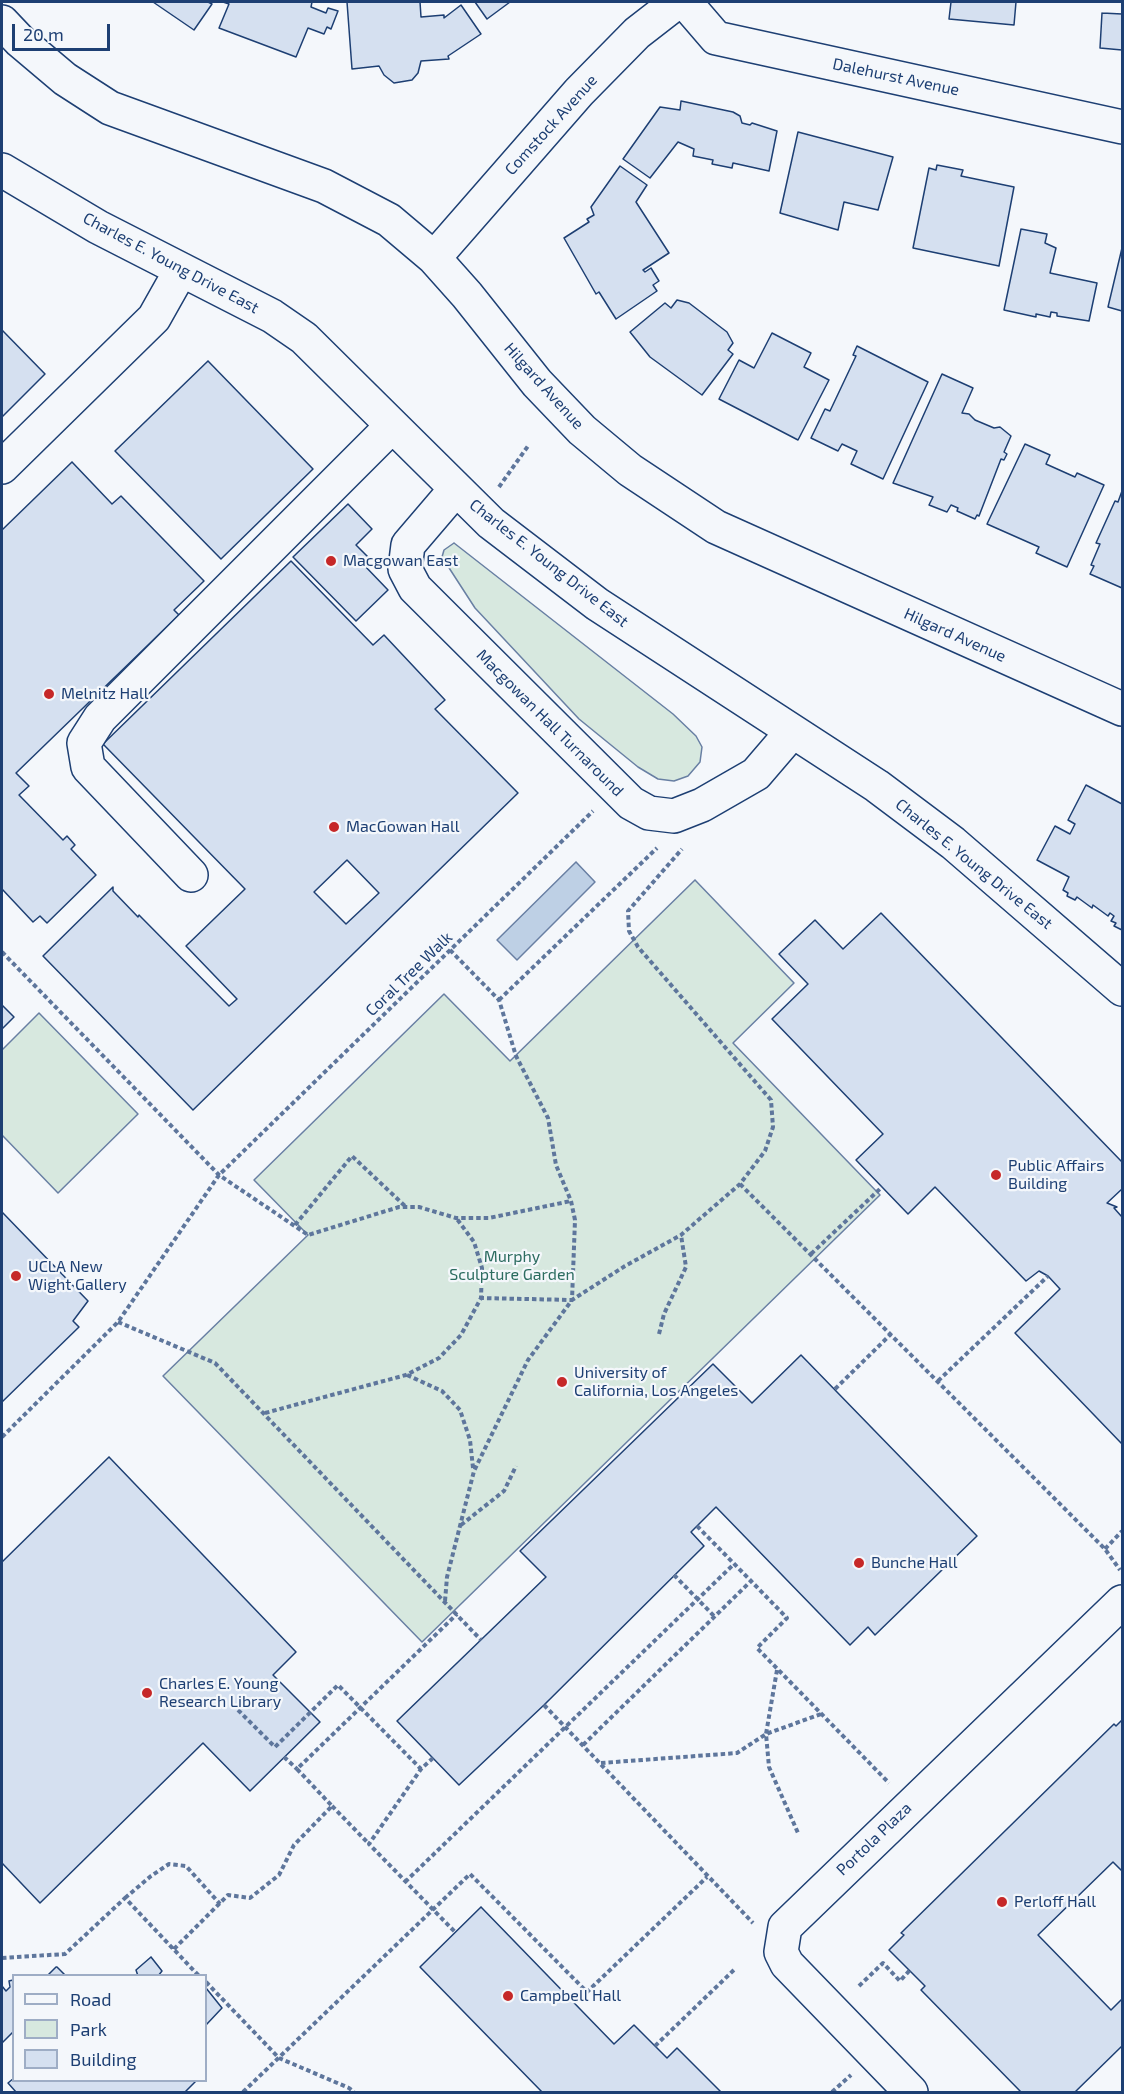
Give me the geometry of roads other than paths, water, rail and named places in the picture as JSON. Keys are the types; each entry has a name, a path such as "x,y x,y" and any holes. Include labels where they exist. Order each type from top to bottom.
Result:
{"street":[{"name":"Comstock Avenue","path":"434,258 579,92 637,33 677,2"},
{"name":"Dalehurst Avenue","path":"685,2 716,38 1122,128"},
{"name":"Hilgard Avenue","path":"2,21 20,41 65,79 110,108 324,186 389,220 434,258 467,295 537,383 582,430 630,471 716,527 1122,709"},
{"name":"Charles E. Young Drive East","path":"2,170 99,226 272,316 304,338 455,490 491,523 597,604 877,786 954,843 1122,989"},
{"path":"2,466 154,318 181,270"},
{"path":"191,875 88,768 84,743 100,718 392,426"},
{"name":"Macgowan Hall Turnaround","path":"455,490 408,545 405,569 415,588 631,803 649,813 674,816 702,805 756,774 792,732"},
{"name":"Portola Plaza","path":"912,2092 787,1964 781,1952 785,1927 1122,1602"}],"water":[{"path":"576,862 595,882 517,960 497,940"}],"place":[{"name":"Macgowan East","path":"331,561"},
{"name":"Melnitz Hall","path":"49,694"},
{"name":"MacGowan Hall","path":"334,827"},
{"name":"Public Affairs Building","path":"996,1175"},
{"name":"UCLA New Wight Gallery","path":"16,1276"},
{"name":"University of California, Los Angeles","path":"562,1382"},
{"name":"Bunche Hall","path":"859,1563"},
{"name":"Charles E. Young Research Library","path":"147,1693"},
{"name":"Perloff Hall","path":"1002,1902"},
{"name":"Campbell Hall","path":"508,1996"}],"park label":[{"name":"Murphy Sculpture Garden","path":"512,1266"}]}
